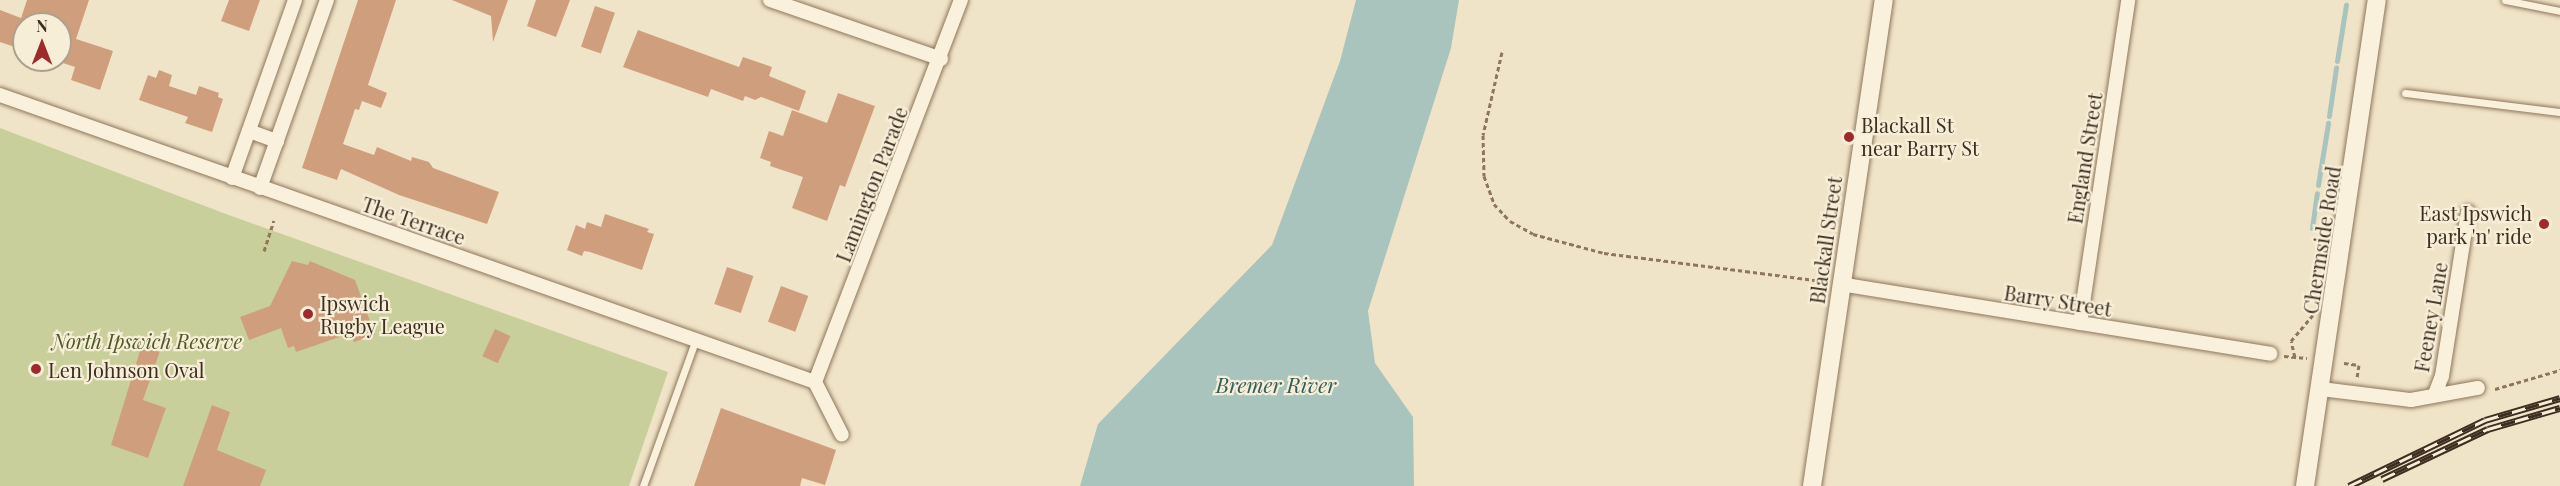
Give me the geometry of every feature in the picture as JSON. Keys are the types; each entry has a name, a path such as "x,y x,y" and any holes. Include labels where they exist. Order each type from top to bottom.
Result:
{"street":[{"path":"232,178 295,0"},
{"path":"260,188 327,0"},
{"path":"770,0 941,59"},
{"name":"Lamington Parade","path":"815,382 941,59 961,0"},
{"name":"Blackall Street","path":"1812,486 1840,284 1884,0"},
{"name":"England Street","path":"2080,323 2128,0"},
{"name":"Chermside Road","path":"2305,486 2377,0"},
{"name":"The Terrace","path":"0,95 815,382"},
{"path":"249,131 277,141"},
{"name":"Feeney Lane","path":"2435,394 2442,376 2468,212"},
{"name":"Barry Street","path":"1840,284 2270,354"},
{"path":"815,382 842,435"},
{"path":"2321,389 2411,400 2478,388"}],"lane":[{"path":"2505,0 2560,11"},
{"path":"2405,93 2560,112"},
{"path":"643,486 696,339"}],"path":[{"path":"1502,52 1483,135 1484,176 1494,204 1510,221 1533,234 1604,253 1840,284"},
{"path":"264,251 274,221"},
{"path":"2295,357 2291,341 2319,306"},
{"path":"2270,354 2311,359"},
{"path":"2344,363 2359,365 2356,378"},
{"path":"2495,388 2560,370"}],"green space":[{"name":"North Ipswich Reserve","path":"0,128 226,214 668,372 629,486 0,486"}],"water":[{"name":"Bremer River","path":"1356,0 1459,0 1451,48 1368,311 1375,363 1413,417 1414,486 1080,486 1098,424 1272,245 1340,61"}],"building":[{"path":"27,0 89,0 76,39 113,51 100,90 71,80 75,67 72,66 72,12 23,12"},
{"path":"229,0 260,0 249,31 221,21"},
{"path":"358,0 396,0 368,85 387,93 381,108 362,101 359,110 355,109 343,144 374,155 377,147 411,161 412,157 429,162 433,168 499,192 487,224 399,195 341,169 337,180 302,168"},
{"path":"452,0 508,0 493,42 491,16"},
{"path":"536,0 570,0 556,37 527,26"},
{"path":"595,6 615,13 601,53 581,47"},
{"path":"0,10 12,15 12,46 0,42"},
{"path":"638,30 739,67 743,57 772,67 769,76 806,91 799,111 761,97 755,100 745,96 743,101 711,89 708,97 623,67"},
{"path":"159,70 172,75 169,86 196,95 199,86 219,93 218,97 223,99 212,132 185,123 188,117 139,100 148,75 156,78"},
{"path":"838,93 875,106 845,187 840,185 827,221 792,208 803,177 770,166 771,162 760,158 769,131 783,136 792,110 827,123"},
{"path":"605,214 649,229 647,232 654,234 642,270 590,252 584,251 582,256 567,250 576,225 585,229 587,222 601,227"},
{"path":"292,261 308,265 310,261 355,280 375,335 354,342 351,333 296,352 294,346 288,348 281,328 249,340 240,317 270,306"},
{"path":"727,267 753,276 741,313 714,304"},
{"path":"781,286 808,296 795,332 768,322"},
{"path":"495,329 510,336 498,363 482,356"},
{"path":"143,341 161,348 143,400 166,408 148,458 111,445"},
{"path":"212,405 230,412 217,450 266,470 260,486 183,486"},
{"path":"721,408 836,450 825,485 802,478 800,486 694,486"}],"waterway":[{"path":"2337,61 2346,5"},
{"path":"2329,116 2336,68"},
{"path":"2318,185 2328,123"},
{"path":"2312,228 2317,193"}],"railway":[{"path":"2349,486 2485,420 2560,398"},
{"path":"2382,479 2488,429 2560,408"}],"place":[{"name":"Blackall St near Barry St","path":"1849,137"},
{"name":"East Ipswich park 'n' ride","path":"2544,224"},
{"name":"Ipswich Rugby League","path":"308,314"},
{"name":"Len Johnson Oval","path":"36,369"}]}
